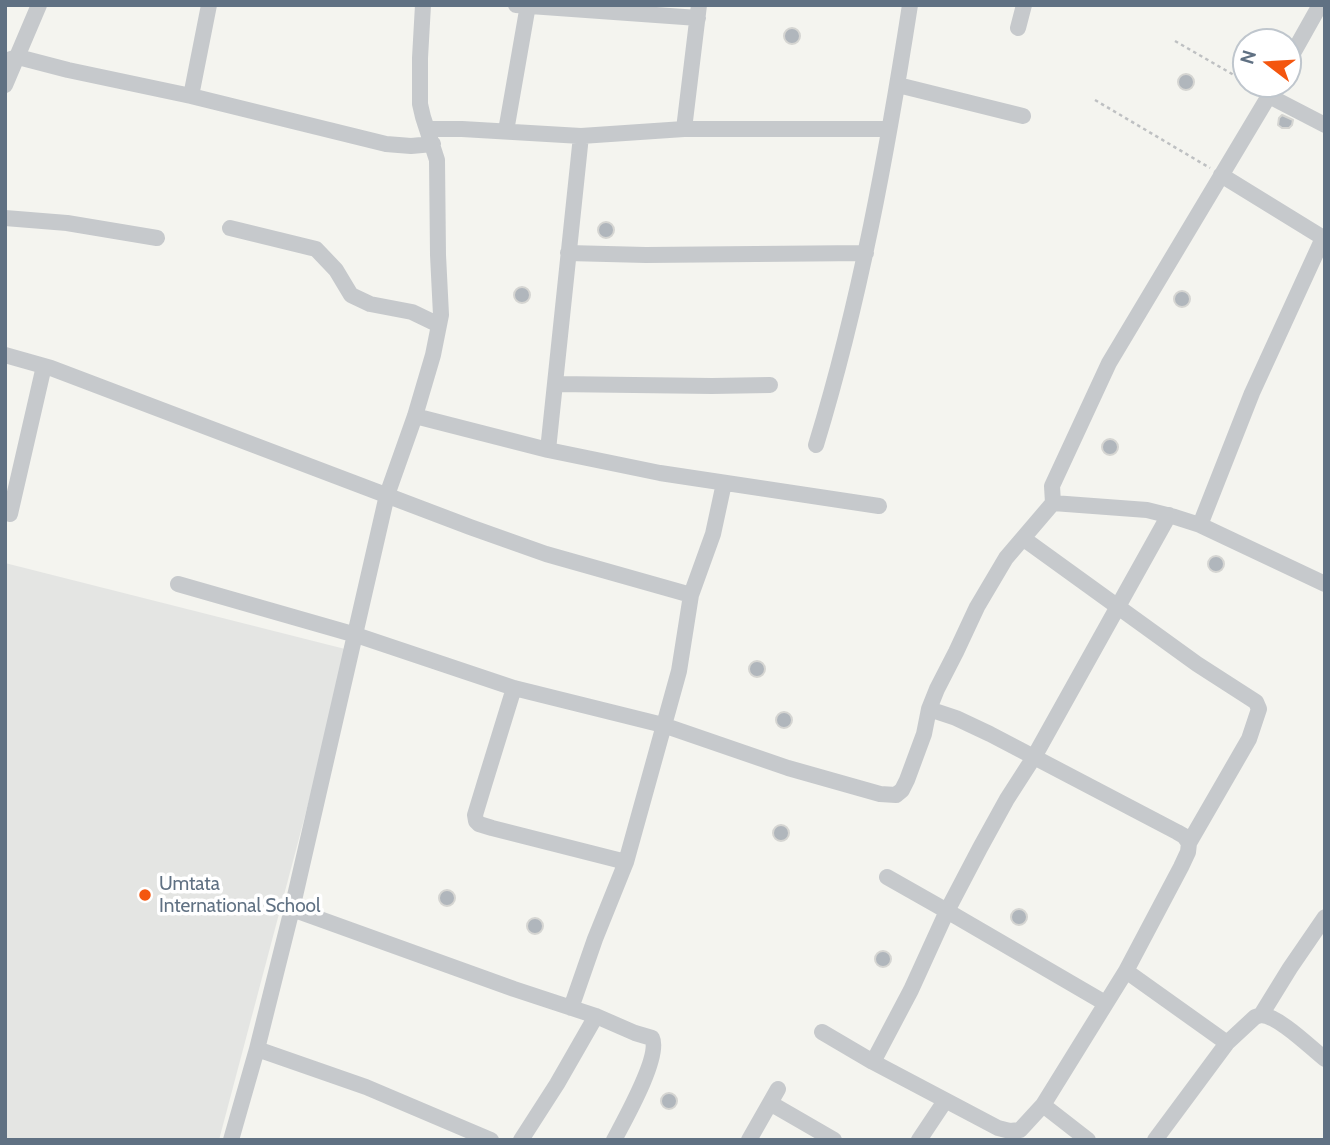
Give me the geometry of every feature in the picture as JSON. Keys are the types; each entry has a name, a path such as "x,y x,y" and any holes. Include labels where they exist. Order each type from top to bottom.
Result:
{"street":[{"path":"5,85 12,59 39,5"},
{"path":"191,96 209,5"},
{"path":"231,1140 292,909 387,495 415,416 433,355 441,315 438,160 420,104 423,5"},
{"path":"816,445 830,400 866,253 911,5"},
{"path":"1018,28 1024,5"},
{"path":"1302,37 1320,5"},
{"path":"506,131 524,6 699,12 684,129"},
{"path":"12,59 191,96 386,144 411,146 430,136 462,129 581,136 684,129 889,130"},
{"path":"898,85 1023,116"},
{"path":"178,584 356,635 514,688 663,725 788,768 889,796 896,795 907,780 924,734 929,709 977,607 1006,558 1054,503 1052,486 1109,363 1267,98"},
{"path":"1284,98 1325,125"},
{"path":"548,450 581,136"},
{"path":"1200,525 1252,393 1324,238 1221,174"},
{"path":"5,218 67,223 158,238"},
{"path":"230,228 316,249 335,270 351,295 370,304 412,312 439,325"},
{"path":"568,253 866,253"},
{"path":"5,355 44,366 546,554 691,595"},
{"path":"10,514 44,366"},
{"path":"556,384 770,385"},
{"path":"415,416 548,450 648,471 879,506"},
{"path":"571,1008 626,862 679,671 691,595 713,534 724,483"},
{"path":"1054,503 1147,510 1169,515 1200,525 1325,584"},
{"path":"873,1062 947,911 1002,809 1034,757 1169,515"},
{"path":"822,1032 998,1128 1020,1130 1043,1105 1126,971 1181,867 1189,843 1249,739 1259,709 1256,702 1197,664 1024,539"},
{"path":"514,688 475,815 476,821 492,828 626,862"},
{"path":"929,709 990,734 1177,832 1189,843"},
{"path":"887,877 1105,1003"},
{"path":"292,909 652,1038 655,1047 651,1062 614,1140"},
{"path":"1261,1015 1325,918"},
{"path":"1126,971 1227,1043"},
{"path":"1155,1140 1227,1043 1255,1017 1268,1015 1278,1020 1325,1059"},
{"path":"521,1140 596,1016"},
{"path":"257,1049 366,1087 491,1140"},
{"path":"749,1140 774,1096 834,1140"},
{"path":"919,1140 945,1101"},
{"path":"1043,1105 1088,1140"}],"path":[{"path":"1175,41 1232,74"},
{"path":"1095,100 1221,174"}],"shaded area":[{"name":"Umtata International School","path":"5,563 349,650 219,1140 5,1140"}],"building":[{"path":"792,28 800,36 792,44 784,36"},
{"path":"1186,74 1194,82 1186,90 1178,82"},
{"path":"1282,115 1293,120 1289,128 1278,125"},
{"path":"606,222 614,230 606,238 598,230"},
{"path":"522,287 530,295 522,303 514,295"},
{"path":"1182,291 1190,299 1182,307 1174,299"},
{"path":"1110,439 1118,447 1110,455 1102,447"},
{"path":"1216,556 1224,564 1216,572 1208,564"},
{"path":"757,661 765,669 757,677 749,669"},
{"path":"784,712 792,720 784,728 776,720"},
{"path":"781,825 789,833 781,841 773,833"},
{"path":"447,890 455,898 447,906 439,898"},
{"path":"1019,909 1027,917 1019,925 1011,917"},
{"path":"535,918 543,926 535,934 527,926"},
{"path":"883,951 891,959 883,967 875,959"},
{"path":"669,1093 677,1101 669,1109 661,1101"}],"place":[{"name":"Umtata International School","path":"145,895"}]}
